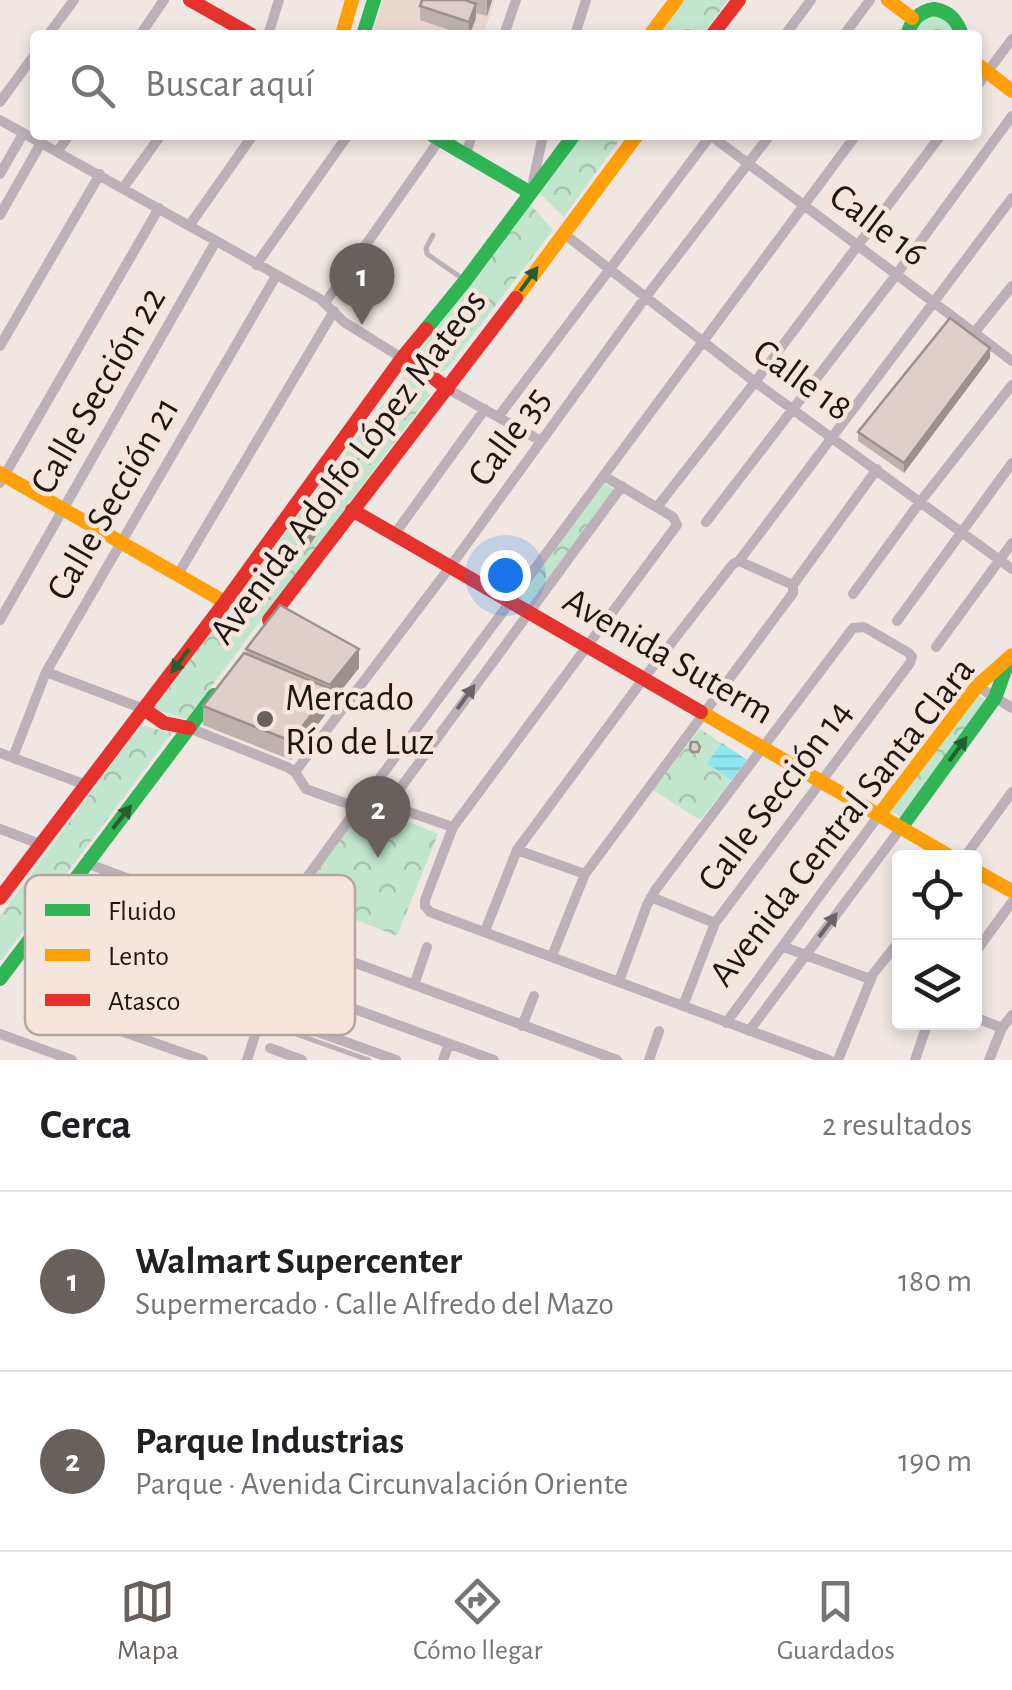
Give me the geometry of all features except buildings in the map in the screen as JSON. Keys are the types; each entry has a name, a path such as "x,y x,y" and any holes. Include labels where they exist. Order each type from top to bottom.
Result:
{"main road":[{"path":"343,30 352,0"},
{"path":"365,30 374,0"},
{"path":"654,30 676,0"},
{"path":"716,30 739,0"},
{"path":"888,0 912,18"},
{"path":"201,3 232,30"},
{"path":"908,30 912,18 924,9 951,5 961,30"},
{"path":"982,68 1012,91"},
{"path":"441,140 530,193"},
{"name":"Avenida Adolfo López Mateos","path":"0,897 224,602 402,358 466,280 570,140"},
{"name":"Avenida Adolfo López Mateos","path":"259,634 633,140"},
{"path":"402,358 448,389"},
{"path":"1,477 224,602"},
{"name":"Avenida Suterm","path":"352,510 939,850"},
{"name":"Avenida Central Santa Clara","path":"879,815 978,686 1010,657"},
{"name":"Avenida Central Santa Clara","path":"901,828 996,698 1010,657"},
{"name":"Avenida Adolfo López Mateos","path":"77,875 224,682"},
{"path":"144,709 164,724 189,728"},
{"path":"982,874 1012,891"},
{"name":"Avenida Adolfo López Mateos","path":"0,979 25,947"}],"street":[{"path":"52,30 74,0"},
{"path":"143,30 164,0"},
{"path":"270,30 279,0"},
{"path":"506,30 516,0"},
{"path":"576,30 586,0"},
{"path":"789,30 811,0"},
{"path":"848,30 870,0"},
{"path":"982,68 1012,39"},
{"path":"0,102 30,61"},
{"path":"706,522 1012,116"},
{"path":"0,120 30,138"},
{"path":"0,174 23,134"},
{"path":"35,140 330,307 344,322 402,358"},
{"path":"58,151 66,140"},
{"path":"124,188 157,140"},
{"path":"189,226 249,140"},
{"path":"256,265 344,140"},
{"path":"177,576 330,307 434,140"},
{"path":"466,154 470,140"},
{"path":"530,193 543,140"},
{"path":"499,416 706,140"},
{"name":"Calle 16","path":"717,140 1012,361"},
{"name":"Calle 35","path":"295,772 766,140"},
{"path":"309,875 852,140"},
{"path":"657,507 937,140"},
{"path":"0,215 41,143"},
{"path":"0,346 100,174"},
{"path":"484,931 517,850 1012,198"},
{"path":"1,477 159,208"},
{"name":"Calle 18","path":"563,233 755,382 1012,569"},
{"name":"Calle Sección 22","path":"0,620 216,241"},
{"name":"Calle Sección 21","path":"12,757 46,672 276,276"},
{"path":"974,333 1012,286"},
{"path":"853,594 1012,385"},
{"path":"448,389 541,442"},
{"path":"394,534 485,408"},
{"path":"897,621 1012,463"},
{"path":"552,956 585,874 793,593 793,585 877,468"},
{"path":"604,476 657,507 677,522 676,528 452,826 425,906 430,912 829,1060"},
{"path":"388,804 622,486"},
{"path":"936,647 1012,543"},
{"path":"739,561 793,585"},
{"name":"Calle Sección 14","path":"683,1006 716,923 910,663 911,654 864,627 853,628 764,748"},
{"path":"46,672 144,709"},
{"path":"978,686 1012,708"},
{"path":"189,728 295,772 306,789 347,804 388,804 452,826"},
{"path":"619,981 650,897 764,748"},
{"path":"0,752 86,785"},
{"path":"970,850 1012,792"},
{"name":"Avenida Central Santa Clara","path":"726,1023 879,815"},
{"name":"Avenida Central Santa Clara","path":"749,1031 901,828"},
{"path":"0,829 40,844"},
{"path":"517,850 585,874"},
{"path":"86,863 118,875"},
{"path":"650,897 716,923"},
{"path":"982,943 1012,902"},
{"path":"414,986 427,947"},
{"path":"784,948 870,979"},
{"path":"838,1060 870,979 892,950"},
{"path":"355,964 616,1060"},
{"path":"522,1026 534,996"},
{"path":"355,1009 494,1060"},
{"path":"989,1060 1012,1014"},
{"path":"982,1021 1002,1028"},
{"path":"915,1060 925,1030"},
{"path":"649,1060 659,1031"},
{"path":"0,1034 72,1060"},
{"path":"129,1035 170,1054 203,1060"},
{"path":"247,1060 255,1035"},
{"path":"326,1035 391,1059"},
{"path":"443,1060 448,1044"},
{"path":"270,1048 302,1060"}],"lane":[{"path":"433,235 427,254 466,280"},
{"path":"312,1035 368,1060"}],"shaded area":[{"path":"383,0 495,0 485,30 374,30"}],"green space":[{"path":"683,0 728,0 706,30 661,30"},
{"path":"940,6 957,30 909,30 908,24"},
{"path":"576,140 619,140 564,217 537,191"},
{"path":"529,203 553,230 447,369 429,377 414,359"},
{"path":"403,377 420,382 430,395 187,719 153,709"},
{"path":"605,483 614,490 529,604 519,598"},
{"path":"977,694 988,702 903,818 890,810"},
{"path":"141,725 172,733 65,875 30,875"},
{"path":"700,729 747,760 700,820 653,790"},
{"path":"388,813 438,834 397,936 355,920 355,875 315,875 358,815"},
{"path":"25,882 25,929 0,962 0,916"}],"water":[{"path":"722,743 747,760 731,780 707,763"}],"traffic: fast":[{"path":"365,30 374,0"},
{"path":"909,30 916,18 934,9 952,18 960,30"},
{"path":"441,140 531,193"},
{"path":"426,329 570,140"},
{"path":"901,828 995,698 1008,662"},
{"path":"78,875 214,695"},
{"path":"0,979 25,946"}],"traffic: slow":[{"path":"343,30 352,0"},
{"path":"654,30 676,0"},
{"path":"888,0 912,18"},
{"path":"982,68 1012,91"},
{"path":"516,298 633,140"},
{"path":"0,473 225,602"},
{"path":"879,815 977,686 1012,655"},
{"path":"701,712 939,850"},
{"path":"982,874 1012,891"}],"traffic: jam":[{"path":"190,0 243,30"},
{"path":"716,30 739,0"},
{"path":"269,620 516,298"},
{"path":"0,898 426,329"},
{"path":"402,358 448,389"},
{"path":"352,510 701,712"},
{"path":"144,709 164,723 189,728"}],"place":[{"name":"Walmart Supercenter","path":"362,325"},
{"name":"Mercado Río de Luz","path":"265,719"},
{"name":"Parque Industrias","path":"378,858"}]}
